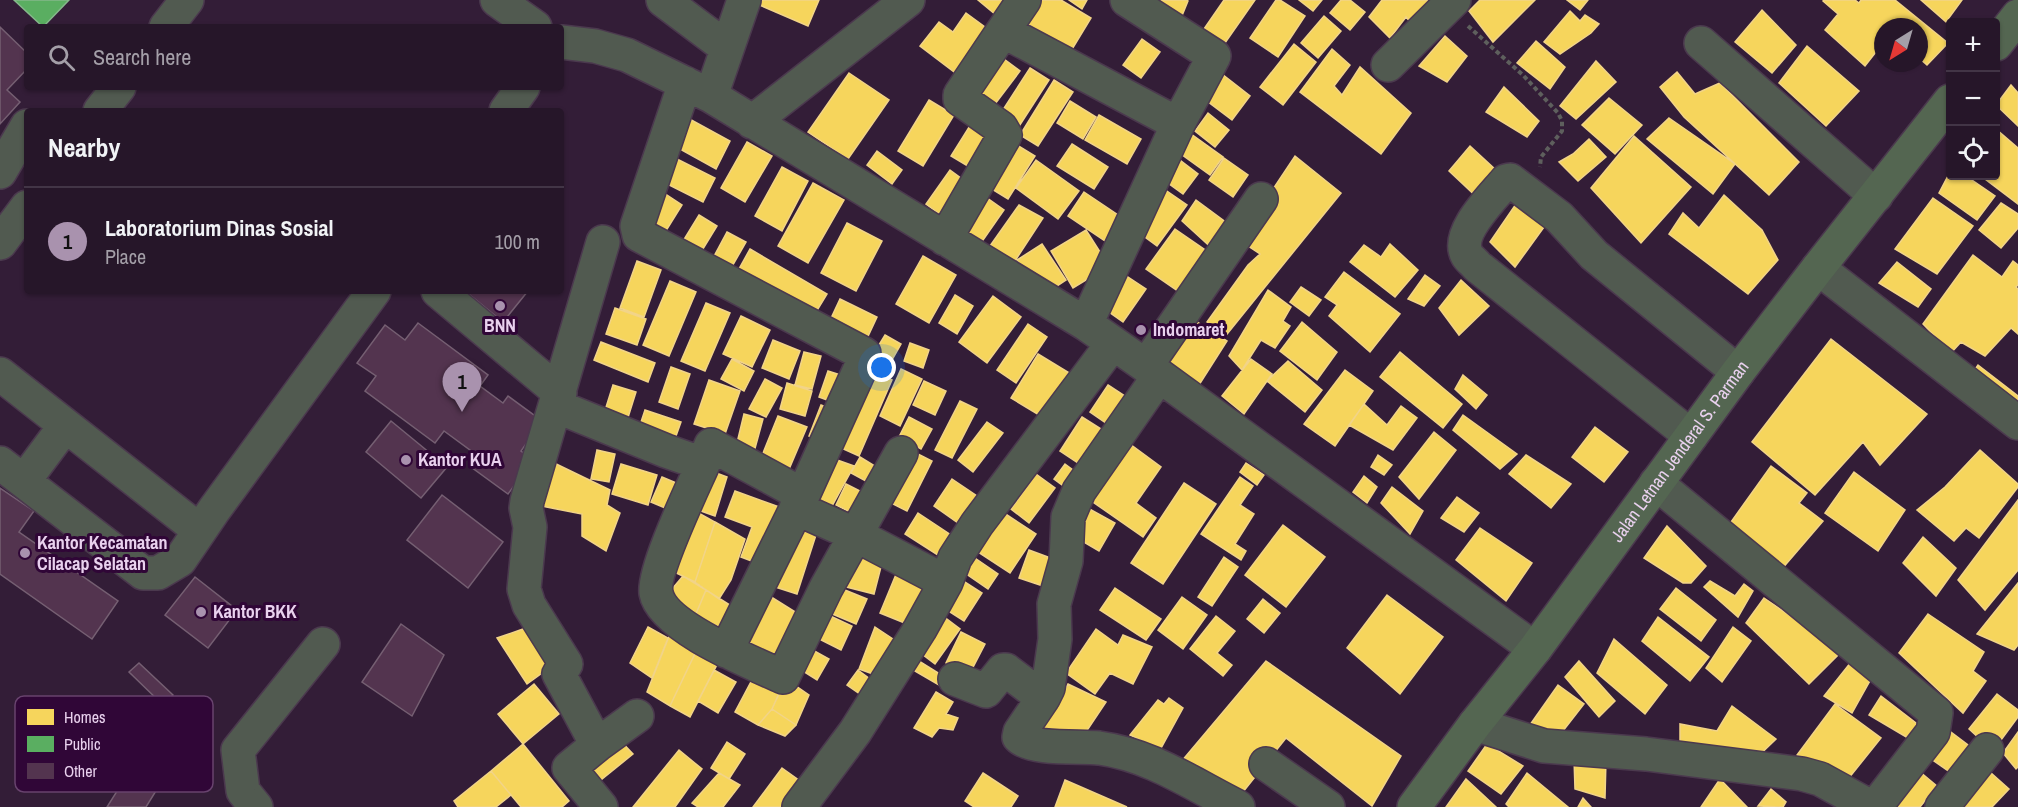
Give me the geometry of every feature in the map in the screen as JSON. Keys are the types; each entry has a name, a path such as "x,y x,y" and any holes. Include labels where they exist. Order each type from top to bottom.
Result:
{"main road":[{"path":"2000,38 2018,16"},
{"name":"Jalan Letnan Jenderal S. Parman","path":"1414,807 1474,724 1535,649 1738,372 1946,106"}],"street":[{"path":"168,24 187,0"},
{"path":"497,0 531,24"},
{"path":"663,0 727,48"},
{"path":"726,651 864,360 864,354 639,235 637,226 698,89 727,48 744,0"},
{"path":"752,122 908,0"},
{"path":"945,239 1005,135 1001,128 960,99 960,95 1024,0"},
{"path":"1086,324 1178,124 1214,56 1127,0"},
{"path":"1388,65 1450,4"},
{"path":"1003,31 1178,124"},
{"path":"564,42 596,46 627,55 698,89 1086,324 1535,649"},
{"path":"1701,43 1876,196"},
{"path":"102,108 117,90"},
{"path":"508,108 521,90"},
{"path":"0,172 24,131"},
{"path":"1691,436 1477,266 1467,255 1465,247 1466,232 1476,218 1506,181 1510,180 1559,217 1594,255 1738,372"},
{"path":"1238,807 1145,759 1100,748 1033,744 1018,737 1048,688 1054,639 1054,604 1068,544 1068,517 1078,491 1261,199"},
{"path":"0,243 24,211"},
{"path":"597,745 559,674 566,664 529,605 524,589 528,517 558,399 603,242"},
{"path":"1818,268 2018,423"},
{"path":"65,426 12,472 143,573 158,573 180,560 199,530 372,294"},
{"path":"441,294 558,399 666,451 703,464"},
{"path":"799,807 855,732 920,629 946,582 955,558 977,524 1113,343"},
{"path":"0,374 199,530"},
{"path":"901,453 856,535 826,588 783,677 704,640 670,614 658,601 655,590 660,567 711,446 856,535 946,582"},
{"path":"1474,724 1544,746 1646,754 1802,774 1820,779 1873,807 1933,732 1936,713 1656,483"},
{"path":"256,807 243,791 238,750 323,644"},
{"path":"955,679 986,691 1004,669 1043,698"},
{"path":"601,807 569,768 637,716"},
{"path":"1942,807 1987,750"},
{"path":"1266,764 1328,807"}],"path":[{"path":"1450,4 1558,113 1562,121 1562,131 1541,157 1540,166 1545,176"}],"building: Homes":[{"path":"758,0 819,0 808,26 757,4"},
{"path":"978,0 1008,0 996,15"},
{"path":"1037,0 1061,0 1091,18 1071,51 1024,22"},
{"path":"1069,0 1087,0 1082,9"},
{"path":"1156,0 1187,0 1188,1 1181,18"},
{"path":"1224,0 1255,0 1218,53 1197,39"},
{"path":"1276,0 1280,0 1305,16 1278,57 1250,38"},
{"path":"1299,0 1322,0 1313,11"},
{"path":"1341,0 1350,0 1365,12 1350,30 1330,13"},
{"path":"1382,0 1427,0 1433,7 1417,30 1406,17 1390,38 1369,17"},
{"path":"1480,0 1535,0 1493,42 1469,11"},
{"path":"1567,0 1588,0 1580,10"},
{"path":"1855,0 1859,3 1861,0 1895,0 1917,18 1874,18 1874,54 1865,66 1825,30 1838,14 1823,1"},
{"path":"1921,0 1962,0 1949,18 1946,18 1946,22"},
{"path":"1762,10 1796,45 1772,73 1735,42"},
{"path":"1570,11 1580,21 1585,15 1599,24 1591,33 1560,54 1544,42"},
{"path":"966,13 989,30 958,75 920,46 939,22 953,32"},
{"path":"1324,16 1341,31 1318,58 1301,43"},
{"path":"1928,27 1946,41 1946,45 1928,64"},
{"path":"1445,36 1467,56 1447,82 1419,66"},
{"path":"1142,39 1160,52 1141,78 1123,65"},
{"path":"1536,41 1565,67 1550,89 1517,63"},
{"path":"1294,44 1316,62 1283,105 1260,87"},
{"path":"1807,46 1859,91 1826,126 1779,83"},
{"path":"1332,49 1350,65 1334,86 1342,95 1360,67 1411,113 1381,154 1300,92"},
{"path":"1000,56 1020,71 989,112 969,97"},
{"path":"1596,61 1616,82 1576,119 1560,106"},
{"path":"1030,68 1049,80 1016,131 997,119"},
{"path":"1677,72 1695,94 1720,83 1799,162 1769,195 1684,117 1660,87"},
{"path":"849,73 889,100 848,159 808,132"},
{"path":"1222,74 1250,96 1232,120 1203,98"},
{"path":"1054,80 1073,92 1038,146 1020,135"},
{"path":"2011,85 2018,93 2018,126 2000,109 2000,100"},
{"path":"1504,87 1539,121 1527,137 1486,112"},
{"path":"1609,98 1642,125 1615,154 1582,125"},
{"path":"929,100 954,115 923,166 898,151"},
{"path":"1070,101 1096,117 1083,139 1057,123"},
{"path":"1208,113 1229,130 1215,147 1195,131"},
{"path":"1099,115 1141,139 1127,164 1085,140"},
{"path":"684,116 730,141 716,169 669,143"},
{"path":"976,116 1000,132 976,171 951,156"},
{"path":"1669,118 1735,164 1713,194 1647,139"},
{"path":"1187,131 1223,157 1210,175 1174,149"},
{"path":"2000,132 2018,148 2018,204 1986,180 2000,180"},
{"path":"1634,136 1691,187 1641,243 1591,188"},
{"path":"1589,139 1606,157 1578,181 1559,162 1573,154"},
{"path":"1009,140 1035,156 1008,199 982,183"},
{"path":"747,142 772,156 745,202 721,188"},
{"path":"1072,144 1108,167 1094,189 1057,166"},
{"path":"1470,146 1498,172 1481,201 1449,171"},
{"path":"877,151 902,170 892,184 867,165"},
{"path":"1295,156 1341,193 1223,339 1207,322 1248,265 1260,254 1239,240"},
{"path":"673,157 715,178 703,202 661,181"},
{"path":"1176,157 1198,174 1183,194 1161,178"},
{"path":"1224,158 1248,175 1233,197 1209,180"},
{"path":"1036,160 1079,191 1058,219 1016,188"},
{"path":"782,167 808,181 782,231 755,216"},
{"path":"950,170 973,187 949,221 926,204"},
{"path":"1946,180 1972,180 1995,196 1977,220 1939,193"},
{"path":"813,183 844,200 808,263 778,246"},
{"path":"1164,189 1187,205 1157,246 1134,229"},
{"path":"1084,192 1124,219 1108,243 1068,216"},
{"path":"664,193 682,205 664,234 646,223"},
{"path":"983,195 1004,210 981,243 960,227"},
{"path":"1724,195 1762,230 1778,260 1748,294 1669,234 1683,213 1699,228"},
{"path":"1933,198 1973,226 1937,274 1895,249"},
{"path":"1196,200 1235,229 1217,253 1182,221"},
{"path":"1518,201 1547,223 1515,267 1490,242"},
{"path":"2001,203 2018,214 2018,228 2001,248 1979,230"},
{"path":"1019,205 1043,218 1011,267 985,253"},
{"path":"699,215 717,226 698,257 680,246"},
{"path":"847,223 882,241 856,291 821,273"},
{"path":"1175,229 1214,256 1185,296 1146,269"},
{"path":"1086,230 1109,266 1073,288 1051,251"},
{"path":"727,232 746,242 730,270 712,260"},
{"path":"1042,244 1066,280 1042,296 1017,260"},
{"path":"1390,244 1418,270 1395,297 1350,262 1364,245 1381,257"},
{"path":"750,249 827,294 810,322 734,278"},
{"path":"1973,255 2002,277 2013,261 2018,265 2018,285 2016,287 2018,289 2018,334 2011,328 1985,356 1961,342 1951,353 1923,324"},
{"path":"923,256 956,275 929,323 896,304"},
{"path":"637,261 661,270 644,317 620,308"},
{"path":"1897,262 1931,289 1918,307 1879,283"},
{"path":"1344,272 1400,314 1370,352 1329,316 1337,305 1325,297"},
{"path":"1122,273 1146,289 1123,322 1099,305"},
{"path":"1425,275 1440,286 1424,306 1408,299"},
{"path":"1461,280 1489,306 1459,335 1439,308"},
{"path":"670,281 696,292 669,356 643,345"},
{"path":"1301,287 1321,300 1309,316 1290,302"},
{"path":"1268,290 1291,307 1283,321 1290,326 1275,348 1261,340 1242,370 1229,356"},
{"path":"955,295 973,306 957,334 939,323"},
{"path":"993,296 1021,317 987,363 959,342"},
{"path":"840,299 877,317 863,347 826,329"},
{"path":"706,303 730,313 705,371 681,361"},
{"path":"615,308 646,319 637,345 606,334"},
{"path":"741,316 770,330 752,367 723,354"},
{"path":"1197,322 1227,341 1199,385 1165,364"},
{"path":"1302,322 1337,352 1317,380 1280,351"},
{"path":"1028,324 1047,337 1016,383 997,370"},
{"path":"885,335 901,344 888,367 871,358"},
{"path":"1831,339 1927,414 1880,465 1863,442 1815,495 1752,442"},
{"path":"773,340 800,351 789,379 762,368"},
{"path":"601,342 655,363 648,382 594,360"},
{"path":"910,343 929,350 923,368 904,361"},
{"path":"804,352 821,356 812,389 795,385"},
{"path":"1400,352 1462,404 1443,428 1380,377"},
{"path":"1038,354 1071,374 1044,418 1011,398"},
{"path":"732,359 754,371 744,391 721,379"},
{"path":"1251,359 1272,374 1244,414 1222,396"},
{"path":"1288,361 1322,390 1305,412 1267,381"},
{"path":"1978,365 2018,396 2018,420 1966,382"},
{"path":"671,367 690,374 678,409 659,402"},
{"path":"901,369 922,379 900,426 880,416"},
{"path":"870,370 892,380 859,456 837,446"},
{"path":"1345,370 1373,391 1335,446 1304,424"},
{"path":"828,371 847,377 838,404 819,397"},
{"path":"1463,375 1487,395 1476,409 1455,389"},
{"path":"765,379 782,388 766,417 749,409"},
{"path":"709,380 740,391 725,434 694,424"},
{"path":"924,381 946,391 935,415 913,405"},
{"path":"787,383 812,391 805,416 780,409"},
{"path":"613,385 636,392 625,427 602,420"},
{"path":"1108,385 1131,400 1113,428 1090,412"},
{"path":"960,401 977,409 952,458 935,450"},
{"path":"1364,404 1387,425 1401,406 1417,418 1393,450 1349,425"},
{"path":"821,405 836,411 824,442 809,436"},
{"path":"645,410 681,422 671,450 636,437"},
{"path":"744,414 763,419 754,452 736,447"},
{"path":"1463,415 1517,454 1500,469 1453,430"},
{"path":"778,416 807,427 787,474 759,463"},
{"path":"909,417 932,429 921,449 899,437"},
{"path":"1082,417 1109,434 1087,469 1060,451"},
{"path":"987,422 1003,433 973,472 958,460"},
{"path":"1595,427 1628,452 1604,482 1572,457"},
{"path":"1434,432 1456,450 1419,499 1399,477"},
{"path":"1130,444 1161,467 1136,503 1156,518 1143,537 1090,500"},
{"path":"597,450 615,454 609,482 591,479"},
{"path":"910,450 932,461 907,511 885,500"},
{"path":"1980,450 2018,484 2018,487 1979,538 1966,528 1954,541 1917,510 1945,487"},
{"path":"1378,455 1392,465 1384,475 1371,467"},
{"path":"1526,455 1571,484 1551,508 1509,474"},
{"path":"826,456 854,466 832,506 806,497"},
{"path":"860,457 883,471 875,486 851,473"},
{"path":"550,461 610,490 607,505 620,513 606,551 582,536 582,514 541,506"},
{"path":"1246,463 1264,475 1257,485 1240,472"},
{"path":"621,464 657,475 648,505 612,494"},
{"path":"1065,464 1077,473 1066,488 1054,479"},
{"path":"1771,466 1807,493 1799,503 1823,521 1781,570 1726,529"},
{"path":"711,471 727,477 715,516 698,510"},
{"path":"1854,472 1905,510 1878,551 1825,513"},
{"path":"1036,474 1055,488 1029,523 1011,509"},
{"path":"1364,476 1377,487 1367,503 1353,492"},
{"path":"662,477 688,488 677,513 651,502"},
{"path":"1240,477 1253,486 1240,505 1254,514 1235,544 1246,551 1241,560 1201,534"},
{"path":"952,479 977,496 958,523 934,506"},
{"path":"1184,483 1216,504 1163,584 1131,563"},
{"path":"846,484 872,497 862,518 836,505"},
{"path":"1392,487 1423,511 1410,534 1381,503"},
{"path":"735,491 782,508 762,565 741,557 752,527 725,517"},
{"path":"1457,497 1479,513 1464,532 1441,518"},
{"path":"2018,500 2018,570 1985,610 1958,580"},
{"path":"686,506 715,522 695,582 666,568"},
{"path":"1086,507 1115,523 1099,551 1070,534"},
{"path":"918,513 957,539 944,559 905,534"},
{"path":"1004,513 1036,534 1010,573 978,552"},
{"path":"715,522 745,539 731,580 719,599 695,582"},
{"path":"1283,525 1325,557 1286,607 1245,575"},
{"path":"1667,526 1706,566 1691,583 1683,583 1644,558"},
{"path":"791,527 816,535 797,594 772,586"},
{"path":"1480,528 1532,563 1506,601 1456,560"},
{"path":"1923,537 1956,568 1936,596 1903,563"},
{"path":"851,550 883,559 874,594 842,586"},
{"path":"1029,550 1056,560 1046,587 1019,578"},
{"path":"972,556 998,574 988,589 962,571"},
{"path":"1224,557 1238,567 1212,606 1198,597"},
{"path":"897,572 928,585 912,626 880,613"},
{"path":"683,576 706,590 695,616 666,596"},
{"path":"957,577 982,593 964,621 939,605"},
{"path":"1710,581 1735,596 1744,584 1753,591 1738,617 1704,587"},
{"path":"2018,583 2018,645 2014,650 1977,634"},
{"path":"840,588 867,599 856,624 830,613"},
{"path":"1115,588 1161,619 1146,640 1100,610"},
{"path":"1676,588 1716,620 1701,641 1660,609"},
{"path":"706,590 741,612 732,633 695,616"},
{"path":"768,595 797,613 775,658 744,639"},
{"path":"1387,595 1443,637 1400,694 1347,648"},
{"path":"1182,597 1207,615 1183,649 1158,630"},
{"path":"1764,598 1842,651 1809,684 1746,623"},
{"path":"1263,599 1280,613 1264,633 1247,619"},
{"path":"939,613 960,629 935,664 914,648"},
{"path":"826,614 852,626 841,650 815,637"},
{"path":"1928,614 1984,652 1973,671 1986,681 1963,713 1899,653"},
{"path":"1216,616 1235,631 1217,653 1232,665 1223,676 1190,649"},
{"path":"1658,617 1709,657 1690,681 1642,641"},
{"path":"648,627 668,638 652,678 630,663"},
{"path":"875,627 896,641 884,678 859,669"},
{"path":"1733,627 1751,641 1722,682 1706,668"},
{"path":"526,628 553,665 527,684 497,638"},
{"path":"672,629 700,643 670,706 647,692"},
{"path":"1096,629 1118,645 1123,635 1152,647 1133,684 1110,673 1095,694 1066,673"},
{"path":"961,632 985,644 969,675 946,663"},
{"path":"1614,639 1667,685 1645,714 1597,673"},
{"path":"700,643 722,655 690,717 670,706"},
{"path":"809,648 829,659 817,680 795,666"},
{"path":"914,658 948,679 944,688 908,667"},
{"path":"1266,661 1401,756 1372,806 1286,738 1235,802 1180,763"},
{"path":"1579,661 1615,701 1599,717 1565,677"},
{"path":"1851,662 1871,679 1852,713 1824,696"},
{"path":"714,670 736,682 718,713 698,701"},
{"path":"858,670 878,685 867,699 847,685"},
{"path":"753,678 780,691 772,709 758,725 735,712"},
{"path":"786,679 809,695 796,725 772,709"},
{"path":"534,684 559,714 523,744 498,714"},
{"path":"1068,684 1106,702 1082,738 1041,731"},
{"path":"1558,685 1584,704 1556,740 1525,732"},
{"path":"936,692 953,702 946,714 958,718 953,730 939,728 932,737 914,728"},
{"path":"1997,694 2018,710 2018,717 1993,751 1969,729"},
{"path":"1881,696 1920,726 1908,738 1869,715"},
{"path":"1169,698 1183,708 1160,750 1130,735 1158,700 1164,704"},
{"path":"1835,704 1881,738 1844,784 1797,755"},
{"path":"1732,706 1776,739 1749,765 1680,752 1680,724 1717,731"},
{"path":"772,709 796,725 785,736 758,725"},
{"path":"1943,726 1972,748 1954,775 1924,754"},
{"path":"2018,732 2018,767 2016,769 2003,753"},
{"path":"615,735 633,754 591,788 574,768"},
{"path":"727,742 745,754 729,779 711,768"},
{"path":"523,744 569,801 562,807 521,807 491,771"},
{"path":"1487,744 1523,766 1501,794 1468,771"},
{"path":"679,750 702,769 675,807 633,807"},
{"path":"1574,759 1606,760 1605,798 1575,789"},
{"path":"1981,764 2009,789 1992,807 1948,807"},
{"path":"1913,766 1937,786 1920,807 1890,807"},
{"path":"782,768 807,786 791,807 753,807"},
{"path":"491,771 511,795 496,807 458,807 454,801"},
{"path":"719,773 740,785 723,807 698,807 692,803"},
{"path":"983,773 1018,796 1011,807 974,807 965,801"},
{"path":"1527,773 1568,807 1509,807 1506,804"},
{"path":"1466,779 1496,807 1446,807"},
{"path":"1720,779 1747,807 1701,807"},
{"path":"1065,780 1127,807 1055,807"},
{"path":"1771,789 1786,802 1783,807 1758,806"},
{"path":"1583,798 1591,807 1578,807"}],"building: Public":[{"path":"14,0 69,0 46,24 40,24"}],"building: Other":[{"path":"0,27 24,50 24,72 7,90 20,102 0,124"},
{"name":"BNN","path":"469,294 526,294 503,322"},
{"path":"418,323 488,375 480,386 503,403 508,396 542,421 521,451 533,460 508,494 471,467 478,456 444,431 435,443 365,391 376,376 357,363 385,325 405,340"},
{"name":"Kantor KUA","path":"391,421 447,467 421,498 366,452"},
{"name":"Kantor Kecamatan Cilacap Selatan","path":"0,488 34,511 19,532 118,601 92,639 0,574"},
{"path":"442,495 503,542 468,588 407,540"},
{"name":"Kantor BKK","path":"195,577 237,610 208,648 165,615"},
{"path":"401,624 444,655 412,716 362,682"},
{"path":"139,663 173,695 154,696 129,672"},
{"path":"116,792 155,792 146,807 107,807"}],"place":[{"name":"BNN","path":"500,306"},
{"name":"Indomaret","path":"1141,330"},
{"name":"Laboratorium Dinas Sosial","path":"462,412"},
{"name":"Kantor KUA","path":"406,460"},
{"name":"Kantor Kecamatan Cilacap Selatan","path":"25,553"},
{"name":"Kantor BKK","path":"201,612"}]}
